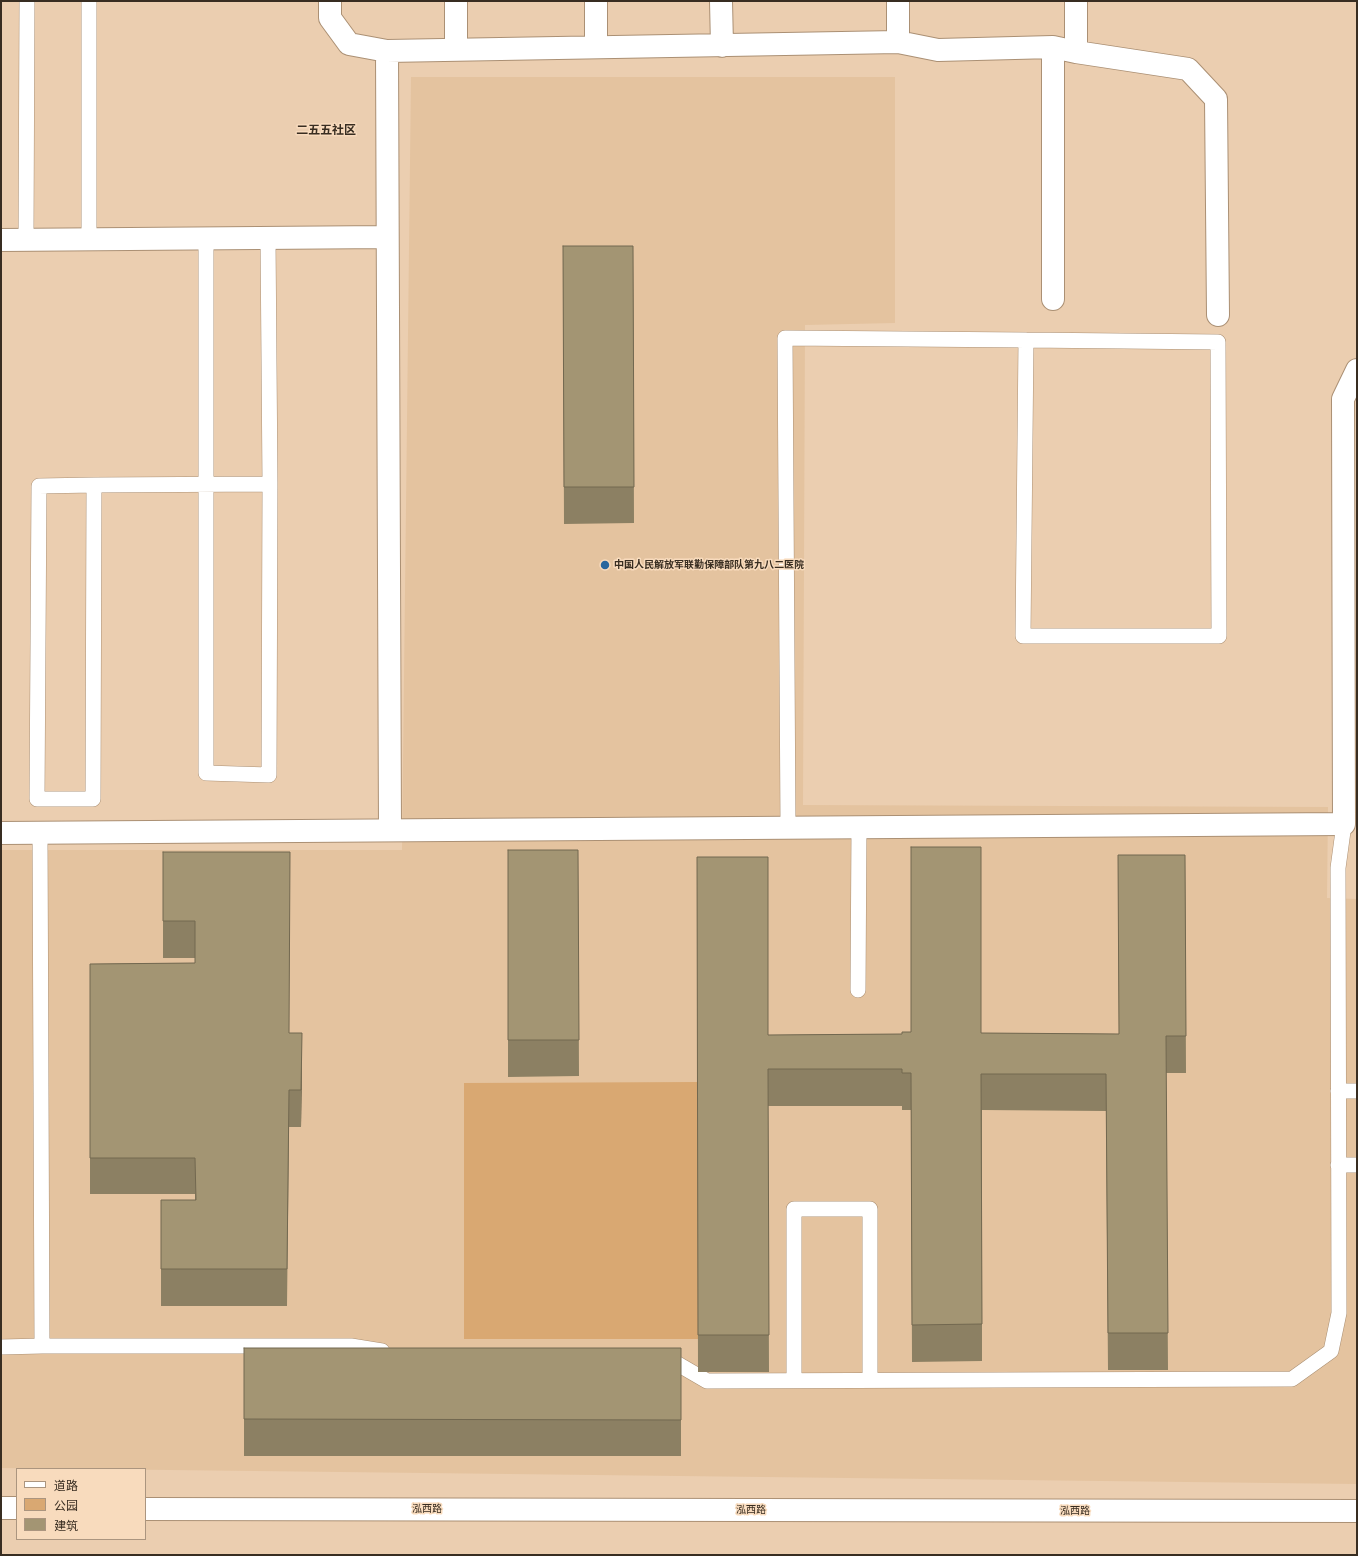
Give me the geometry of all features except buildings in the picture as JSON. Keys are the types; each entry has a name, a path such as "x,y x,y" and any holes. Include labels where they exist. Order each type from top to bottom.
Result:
{"street":[{"path":"330,1 330,18 349,44 388,51 898,42 938,50 1053,47 1076,52 1188,69 1216,99 1218,315"},
{"path":"456,1 456,49"},
{"path":"596,1 596,47"},
{"path":"722,1 722,46"},
{"path":"898,1 898,42"},
{"path":"1076,1 1076,52"},
{"path":"1053,47 1053,299"},
{"path":"388,51 387,237 390,830"},
{"path":"1,240 387,237"},
{"path":"1,832 1344,824 1343,399 1357,370"},
{"path":"1,1508 16,1508"},
{"name":"泓西路","path":"146,1509 1357,1511"}],"lane":[{"path":"26,240 27,1"},
{"path":"89,1 89,239"},
{"path":"206,239 206,773 269,774 270,484 268,238"},
{"path":"788,827 785,338 1026,340 1218,342 1219,636 1023,636 1026,340"},
{"path":"94,485 93,800 37,799 39,486 94,485 270,484"},
{"path":"644,1363 676,1363 707,1381 1292,1379 1331,1351 1339,1313 1338,868 1344,824"},
{"path":"858,990 860,827"},
{"path":"40,832 42,1346"},
{"path":"1338,1091 1357,1091"},
{"path":"1338,1165 1357,1165"},
{"path":"794,1380 794,1209 870,1209 870,1380"},
{"path":"1,1347 352,1346 396,1353"}],"shaded area":[{"name":"中国人民解放军联勤保障部队第九八二医院","path":"411,77 895,77 895,323 805,325 803,805 1328,807 1327,898 1357,899 1357,1484 146,1470 146,1468 1,1468 1,850 402,850"}],"green space":[{"path":"698,1082 699,1339 464,1339 464,1083"}],"place":[{"name":"中国人民解放军联勤保障部队第九八二医院","path":"605,565"}],"district":[{"name":"二五五社区","path":"326,130"}]}
